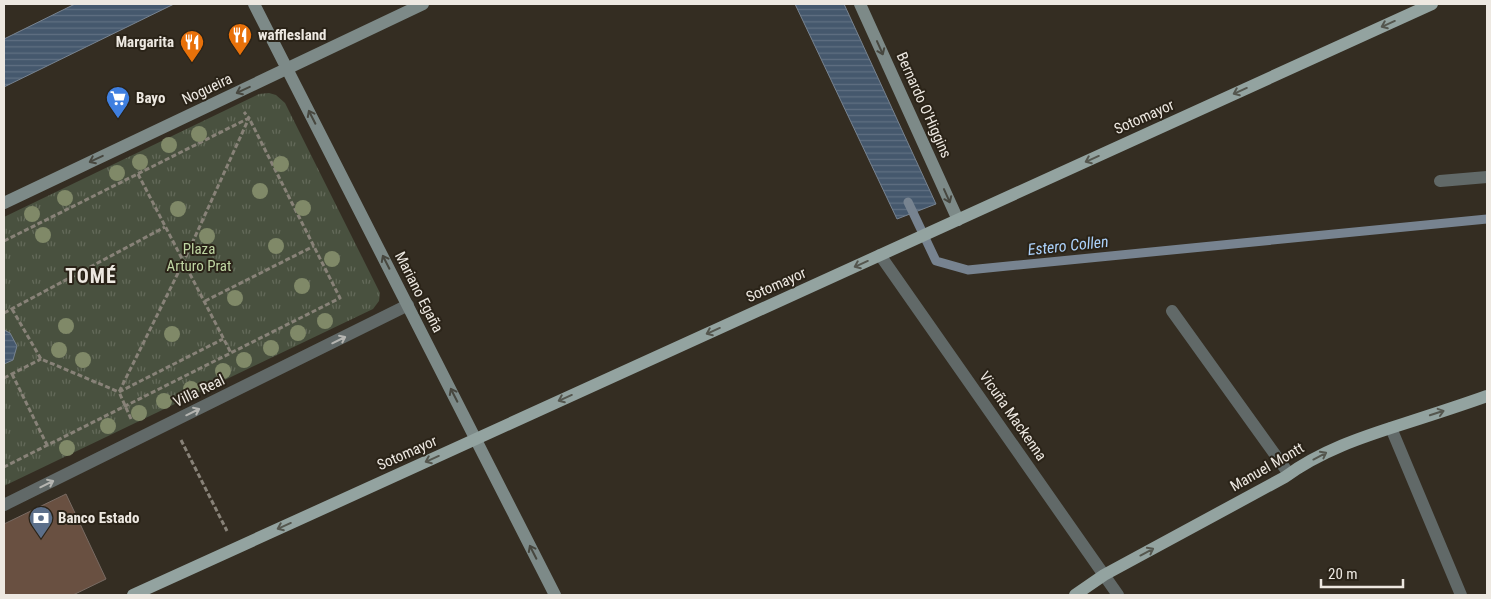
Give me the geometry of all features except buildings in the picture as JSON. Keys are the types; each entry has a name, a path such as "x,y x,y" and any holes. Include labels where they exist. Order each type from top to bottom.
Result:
{"main road":[{"name":"Mariano Egaña","path":"254,4 555,595"},
{"name":"Nogueira","path":"4,203 423,4"},
{"name":"Bernardo O'Higgins","path":"860,4 958,220"},
{"name":"Sotomayor","path":"133,595 1432,4"},
{"name":"Manuel Montt","path":"1075,595 1104,575 1336,448 1487,396"}],"street":[{"path":"1440,181 1487,177"},
{"name":"Vicuña Mackenna","path":"880,255 1118,595"},
{"name":"Villa Real","path":"4,505 408,305"},
{"path":"1172,311 1289,474"},
{"path":"1391,428 1461,595"}],"path":[{"path":"4,467 340,298 249,118 230,96"},
{"path":"4,241 249,118"},
{"path":"119,392 184,261 249,118"},
{"path":"138,174 231,353"},
{"path":"4,313 165,227"},
{"path":"204,302 314,246"},
{"path":"12,308 41,359 119,392 141,437"},
{"path":"119,392 223,339"},
{"path":"4,378 41,359"},
{"path":"12,374 47,446"},
{"path":"172,422 235,548"}],"green space":[{"name":"Plaza Arturo Prat","path":"269,93 276,95 285,103 380,293 379,301 373,309 4,486 4,217 259,94"}],"water":[{"path":"75,4 174,4 4,87 4,39"},
{"path":"795,4 844,4 936,204 897,219"},
{"path":"4,330 10,333 17,346 13,360 4,364"}],"waterway":[{"name":"Estero Collen","path":"908,202 936,261 968,270 1487,219"}],"place":[{"name":"wafflesland","path":"240,56"},
{"name":"Margarita","path":"192,63"},
{"name":"Bayo","path":"118,119"},
{"name":"Banco Estado","path":"41,539"}],"district":[{"name":"TOMÉ","path":"91,276"}]}
